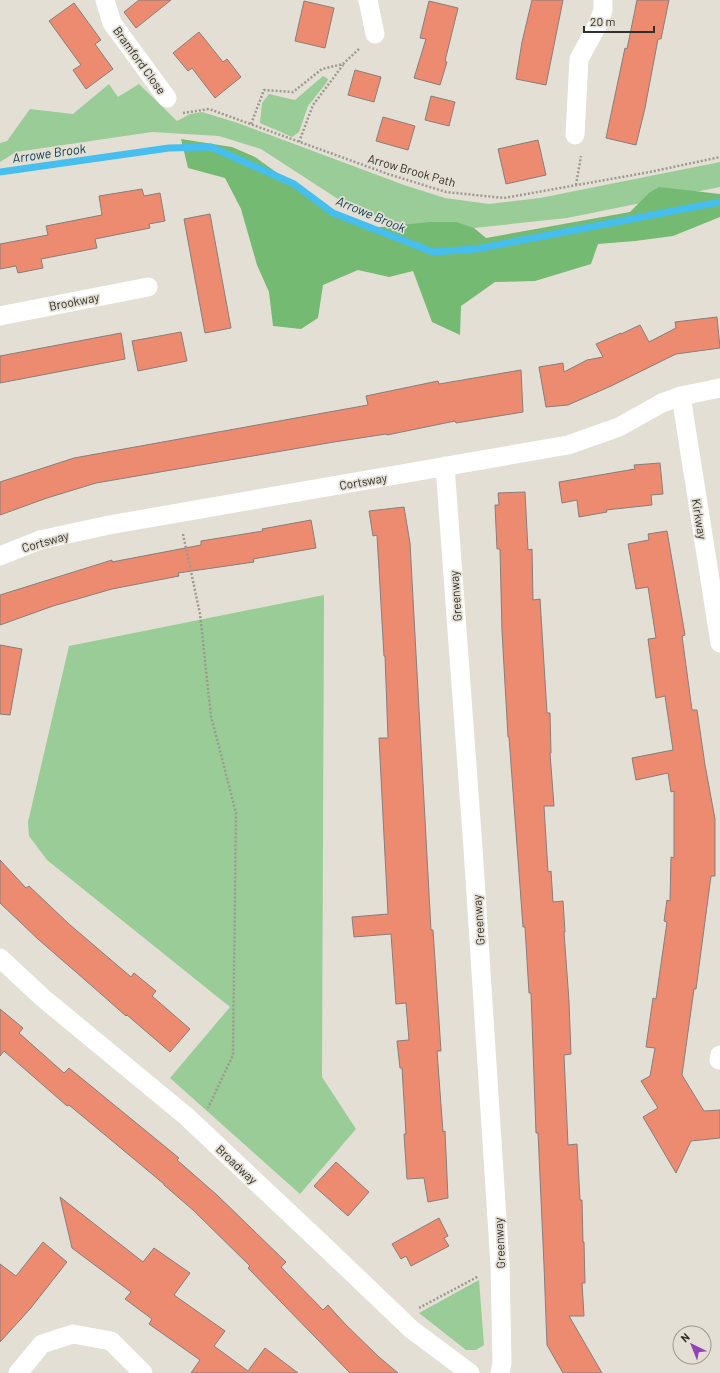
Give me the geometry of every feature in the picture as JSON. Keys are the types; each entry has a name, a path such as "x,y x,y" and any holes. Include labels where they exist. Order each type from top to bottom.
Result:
{"street":[{"name":"Bramford Close","path":"105,0 112,23 167,98"},
{"path":"368,0 374,34"},
{"path":"575,135 580,59 598,24 603,10 602,0"},
{"name":"Brookway","path":"0,316 148,286"},
{"name":"Cortsway","path":"0,556 40,540 109,526 568,445 620,427 662,403 681,396 720,388"},
{"name":"Kirkway","path":"681,396 720,643"},
{"name":"Greenway","path":"445,466 473,848 500,1265 502,1363 500,1373"},
{"name":"Broadway","path":"0,958 43,998 198,1128 411,1329 470,1373"},
{"path":"18,1373 42,1344 73,1334 111,1341 144,1373"}],"path":[{"path":"299,142 313,105 343,64 374,34"},
{"path":"251,124 264,90 293,92 322,69 343,64"},
{"name":"Arrow Brook Path","path":"167,98 167,109 170,114 209,109 388,174 446,192 504,198 650,172 720,157"},
{"path":"179,513 200,614 211,716 236,813 233,1055 198,1128"},
{"path":"399,1318 500,1265"}],"green space":[{"path":"323,76 328,79 327,82 308,106 299,132 292,137 260,123 262,103 269,94 295,100"},
{"path":"109,84 118,97 139,84 177,121 190,114 202,112 238,123 404,185 445,198 489,204 540,198 720,162 720,187 567,218 474,228 409,230 341,201 261,149 219,136 152,132 16,152 0,162 0,143 7,141 30,109 73,114"},
{"path":"181,139 232,147 255,157 333,213 373,228 430,222 456,222 474,228 486,238 630,212 649,193 659,187 720,194 720,217 673,236 598,244 591,264 535,281 495,282 461,306 460,335 432,322 413,271 389,277 358,270 323,285 318,318 301,329 273,326 269,292 257,265 241,209 225,178 188,168"},
{"path":"324,595 322,1077 356,1129 300,1194 170,1078 230,1007 47,860 29,836 28,822 69,646"},
{"path":"479,1280 484,1345 476,1350 466,1350 419,1313"}],"building":[{"path":"139,0 171,0 136,28 124,12"},
{"path":"532,0 563,0 546,85 516,79 522,42"},
{"path":"637,0 669,0 661,39 658,39 645,108 636,145 606,138"},
{"path":"304,1 334,8 325,48 295,41"},
{"path":"429,1 458,8 445,61 447,62 440,85 414,78 426,39 420,38"},
{"path":"74,3 101,40 95,44 113,69 86,89 73,70 81,65 49,21"},
{"path":"199,32 223,62 227,59 241,77 215,98 192,68 188,71 173,53"},
{"path":"355,70 381,77 374,102 348,95"},
{"path":"431,96 455,102 449,126 425,120"},
{"path":"383,117 415,126 408,150 376,141"},
{"path":"538,140 546,175 506,184 498,149"},
{"path":"142,189 144,196 160,193 165,221 149,224 150,228 95,239 97,248 41,259 43,268 18,273 16,266 0,269 0,244 48,235 46,226 102,215 99,196"},
{"path":"210,214 231,328 205,333 184,219"},
{"path":"717,317 720,348 676,354 568,405 546,407 539,367 563,363 564,372 587,360 603,357 596,344 640,325 649,342 676,328 675,322"},
{"path":"181,332 187,361 138,371 132,341"},
{"path":"121,333 125,359 0,383 0,356"},
{"path":"521,370 523,412 456,423 455,421 387,435 334,442 96,483 47,498 0,515 0,482 74,458 368,405 366,396 438,381 439,384"},
{"path":"660,463 663,494 651,495 652,505 606,510 607,512 579,517 577,500 562,503 559,482 635,469 634,465"},
{"path":"525,492 528,550 532,549 533,600 540,599 547,713 550,713 550,753 554,806 544,806 548,872 551,871 553,902 563,901 571,1054 564,1055 568,1145 577,1144 580,1200 582,1200 585,1283 582,1283 584,1316 569,1316 602,1373 563,1373 547,1345 538,1133 536,1133 531,993 529,993 525,927 523,927 508,737 502,631 500,549 497,549 495,505 499,505 498,493"},
{"path":"404,507 410,543 431,930 433,930 441,1051 437,1051 443,1132 445,1131 448,1198 428,1202 424,1178 407,1179 402,1068 400,1068 397,1041 409,1040 406,1003 396,1004 391,934 354,937 352,917 388,914 379,738 388,738 385,656 377,535 373,536 369,511"},
{"path":"311,520 316,548 253,559 254,562 178,573 179,576 112,589 53,606 0,625 0,595 112,560 112,562 201,545 201,541 263,531 262,529"},
{"path":"667,531 685,635 682,636 692,710 697,710 715,819 715,876 711,876 696,989 694,989 682,1075 704,1111 720,1110 720,1138 691,1141 676,1173 643,1117 658,1108 641,1081 650,1076 655,1048 646,1047 653,998 656,999 667,922 664,921 667,900 670,901 671,857 674,858 674,791 671,792 668,773 636,780 632,758 673,750 665,696 656,698 648,639 656,638 648,587 636,589 628,544 649,540 648,534"},
{"path":"0,645 22,649 10,715 0,714"},
{"path":"0,860 26,888 29,886 69,924 131,977 134,973 156,991 152,996 190,1029 170,1052 127,1015 126,1016 39,940 0,903"},
{"path":"0,1009 23,1028 19,1033 64,1073 69,1068 179,1158 177,1160 217,1195 286,1262 281,1267 323,1310 328,1305 345,1324 398,1373 350,1373 248,1268 250,1266 193,1210 69,1105 67,1106 4,1051 0,1056"},
{"path":"336,1162 369,1192 348,1216 314,1186"},
{"path":"60,1197 143,1262 154,1248 190,1273 174,1295 225,1331 214,1346 248,1371 265,1348 298,1373 191,1373 200,1360 149,1324 152,1319 125,1299 131,1292 72,1248"},
{"path":"439,1218 448,1236 444,1238 449,1246 411,1266 406,1256 401,1259 392,1244"},
{"path":"43,1242 67,1262 30,1309 0,1342 0,1264 16,1276"}],"waterway":[{"name":"Arrowe Brook","path":"0,172 169,148 211,147 294,184 333,213 433,252 476,249 720,202"}]}
